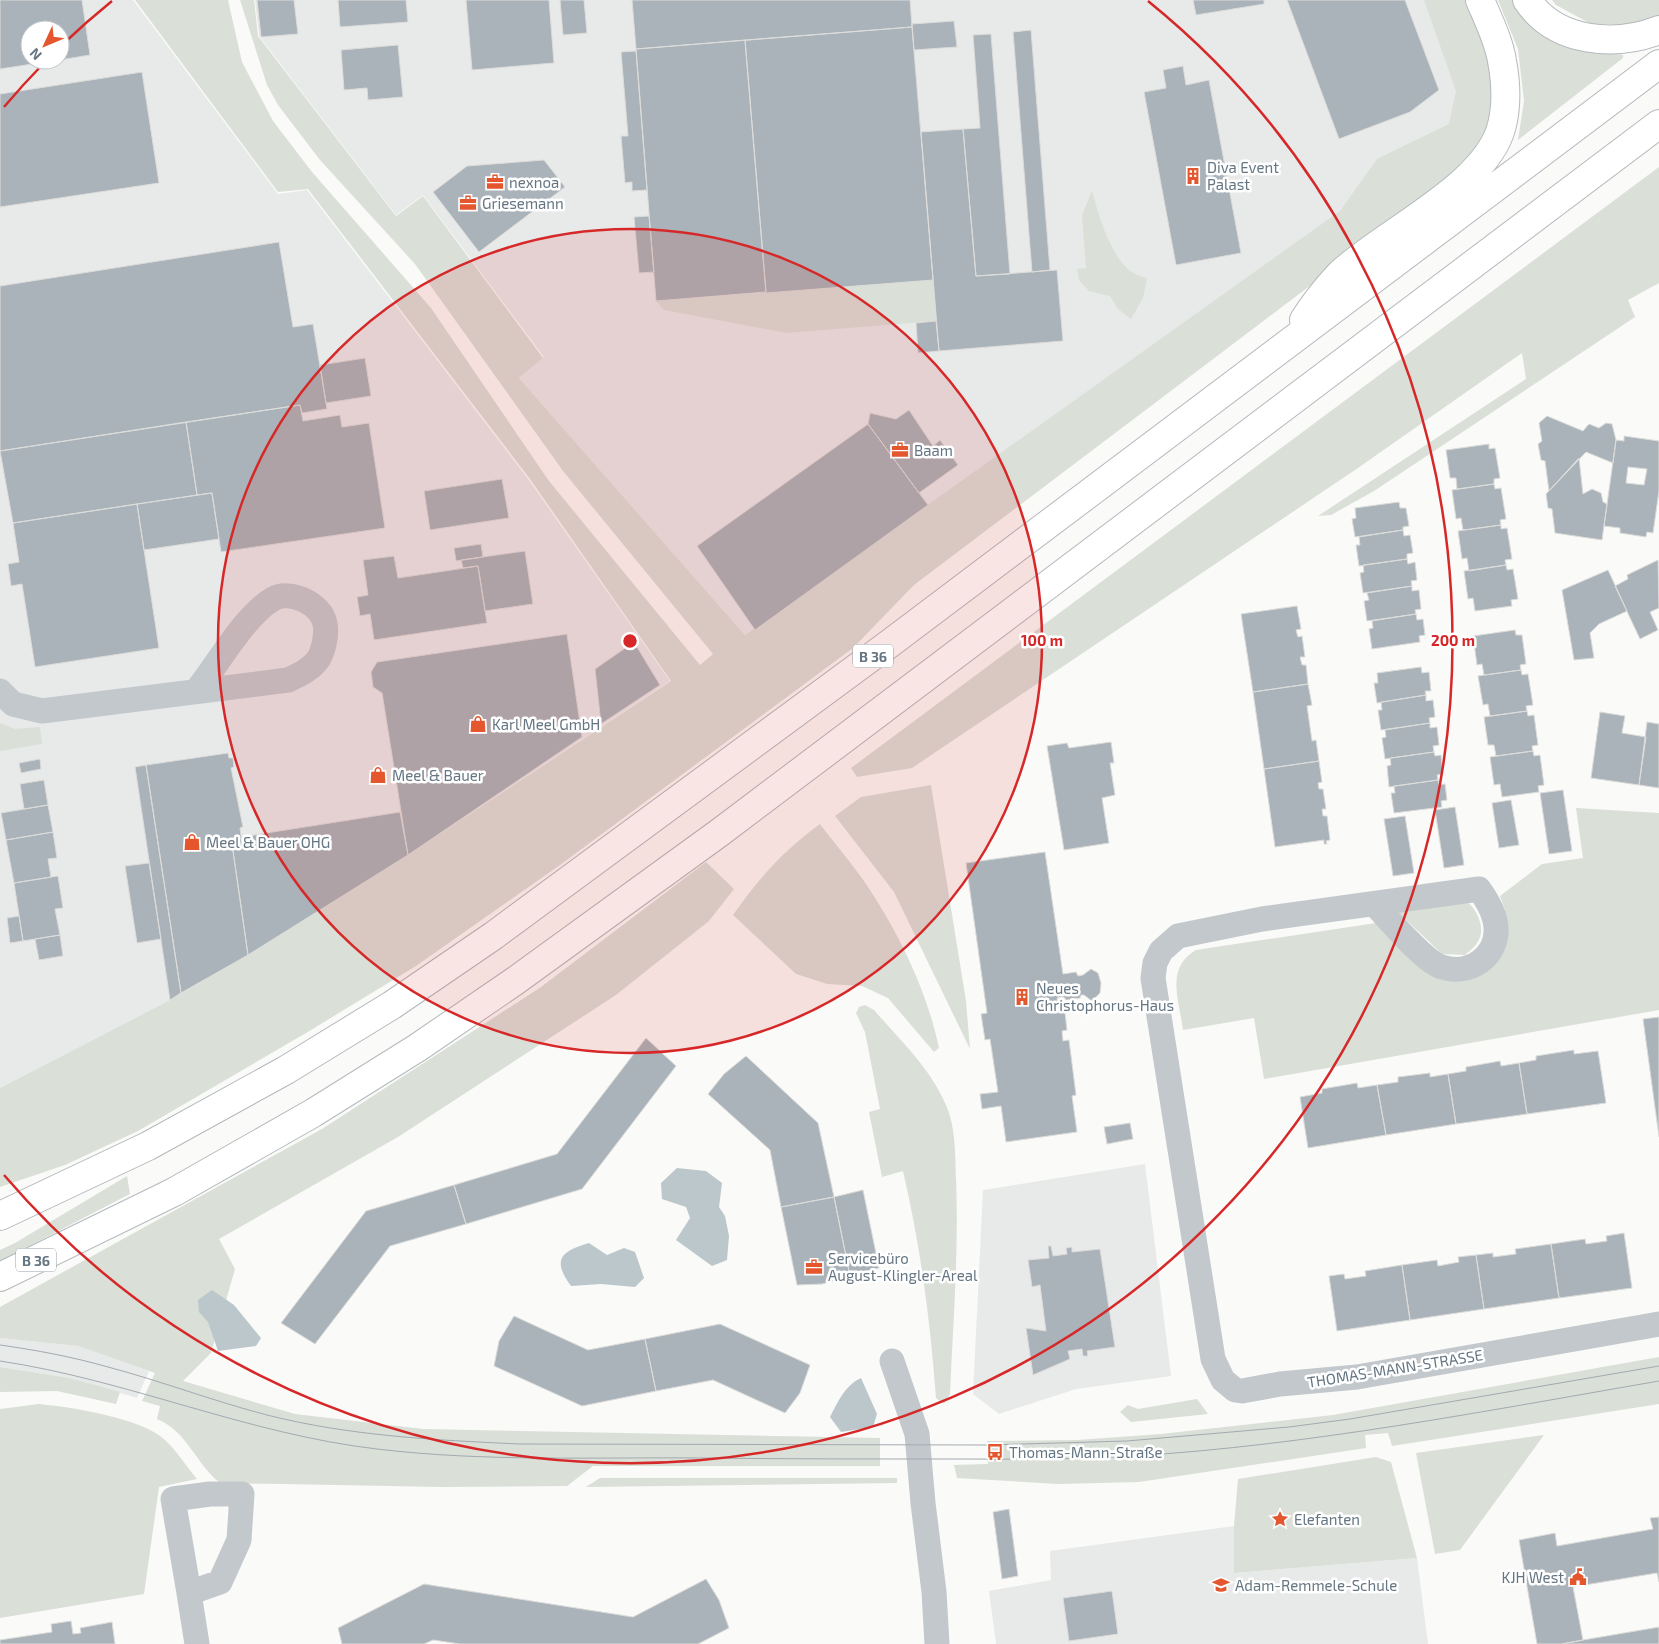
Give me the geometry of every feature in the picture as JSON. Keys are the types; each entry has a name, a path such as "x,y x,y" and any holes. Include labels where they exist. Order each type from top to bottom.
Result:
{"highway":[{"path":"1292,340 1314,305 1340,274 1466,178 1488,154 1502,127 1506,94 1502,59 1480,0"},
{"path":"1527,0 1553,24 1583,37 1616,40 1659,30"},
{"name":"B 36","path":"0,1216 148,1146 286,1070 392,1005 485,941 685,797 1659,64"},
{"name":"B 36","path":"0,1278 174,1192 313,1113 417,1048 719,833 1659,124"}],"street":[{"path":"0,691 13,704 42,712 197,690 288,680 304,672 318,658 324,642 325,623 314,606 302,598 285,596 274,598 258,609 197,690"},
{"name":"THOMAS-MANN-STRASSE","path":"1375,905 1426,957 1440,967 1456,970 1478,965 1491,949 1495,938 1494,917 1487,900 1479,889 1375,905 1262,919 1178,936 1161,951 1155,963 1153,978 1213,1359 1223,1380 1235,1390 1242,1391 1280,1384 1347,1378 1659,1324"},
{"path":"892,1361 917,1434 934,1592 937,1644"},
{"path":"189,1593 197,1644"}],"shaded area":[{"path":"0,0 133,0 278,194 307,190 528,479 670,681 408,855 248,955 170,1000 0,1088"},
{"path":"135,0 228,0 242,62 273,121 312,172 431,308 549,481 700,665 713,654 563,471 415,264 320,160 278,105 267,85 240,0 254,0 258,36 396,216 423,196 543,358 519,378 745,635 1340,211 1377,159 1449,124 1456,91 1424,0 1468,0 1494,73 1493,114 1473,157 1442,186 914,585 853,648 560,865 416,966 138,1131 65,1165 0,1187 0,1088 170,1000 248,955 408,855 671,681 530,479 308,189 278,192"},
{"path":"255,0 1433,0 1462,90 1458,128 745,635 519,378 544,357 423,195 396,215 259,36"},
{"path":"1498,0 1512,0 1530,21 1550,36 1562,42 1603,54 1623,55 1623,58 1518,140 1524,101 1518,49"},
{"path":"1552,0 1659,0 1659,16 1631,25 1591,24 1556,5"},
{"path":"1659,167 1659,283 1628,300 1635,317 1374,491 1331,515 1318,516 1526,379 1522,353 1355,470 912,768 857,777 851,768"},
{"path":"1092,191 1104,230 1117,256 1135,274 1147,278 1143,298 1131,319 1118,309 1110,296 1089,291 1079,280 1077,269 1086,268 1082,215"},
{"path":"933,280 936,321 787,333 664,310 656,301"},
{"path":"0,723 15,729 40,727 42,744 0,751"},
{"path":"931,785 966,1001 970,1049 894,892 835,816 861,797"},
{"path":"1576,808 1659,813 1659,1010 1264,1079 1254,1018 1183,1030 1177,996 1177,975 1186,957 1196,950 1376,923 1454,981 1505,910 1500,896 1542,864 1583,858"},
{"path":"820,824 871,891 906,954 929,1009 939,1048 934,1052 888,998 862,986 827,984 796,974 733,915 772,866 794,844"},
{"path":"706,862 734,889 709,921 616,995 398,1137 219,1239 235,1269 211,1353 183,1381 295,1414 423,1429 880,1438 880,1466 593,1466 567,1486 442,1487 220,1483 204,1467 176,1431 157,1419 160,1406 142,1401 155,1373 78,1346 0,1338 0,1307 322,1129 541,987"},
{"path":"1465,900 1477,914 1481,932 1476,945 1465,955 1442,954 1400,914 1400,907"},
{"path":"865,1005 874,1010 923,1066 939,1090 951,1121 954,1140 957,1205 956,1259 950,1394 944,1404 936,1398 924,1284 903,1171 882,1177 869,1112 880,1109 865,1032 856,1013 859,1007"},
{"path":"1145,1164 1171,1376 1076,1389 999,1414 973,1394 983,1190"},
{"path":"677,1168 706,1171 722,1183 719,1207 725,1216 729,1236 727,1260 712,1266 676,1240 690,1218 686,1207 662,1199 661,1183"},
{"path":"127,1176 130,1194 0,1261 0,1250 15,1243"},
{"path":"589,1243 607,1255 624,1248 635,1252 644,1278 635,1287 601,1284 571,1286 562,1269 562,1257 572,1249"},
{"path":"212,1290 234,1305 261,1338 256,1346 218,1351 208,1322 199,1312 198,1300"},
{"path":"0,1338 78,1346 149,1371 137,1398 70,1378 0,1367"},
{"path":"1659,1357 1659,1404 1392,1446 1388,1433 1365,1435 1366,1448 1139,1482 1058,1484 957,1478 954,1465 988,1464 987,1441 1077,1440 1161,1434 1333,1415"},
{"path":"0,1367 70,1378 120,1392 116,1404 57,1391 0,1392"},
{"path":"861,1378 877,1414 873,1427 841,1432 830,1417 846,1389"},
{"path":"1197,1399 1208,1414 1131,1422 1120,1412 1128,1405 1138,1409"},
{"path":"39,1404 105,1415 154,1432 165,1440 197,1479 159,1487 144,1594 0,1618 0,1409"},
{"path":"1544,1435 1460,1550 1435,1554 1416,1453"},
{"path":"1376,1457 1391,1462 1417,1558 1234,1573 1234,1526 1238,1479"},
{"path":"600,1478 897,1478 897,1483 586,1487"},
{"name":"Adam-Remmele-Schule","path":"1234,1526 1235,1573 1417,1558 1428,1644 996,1644 989,1591 1051,1580 1050,1551"}],"building":[{"path":"0,0 82,0 90,55 70,58 70,20 20,20 20,66 0,69"},
{"path":"257,0 294,0 298,34 261,37"},
{"path":"338,0 406,0 408,22 340,27"},
{"path":"466,0 549,0 554,63 472,70"},
{"path":"560,0 584,0 587,33 563,35"},
{"path":"632,0 910,0 912,27 636,49"},
{"path":"1193,0 1264,0 1264,4 1196,15"},
{"path":"1287,0 1405,0 1439,90 1410,112 1339,139"},
{"path":"954,21 957,47 914,50 912,24"},
{"path":"912,27 933,280 766,293 745,40"},
{"path":"1031,30 1050,270 1032,272 1013,32"},
{"path":"991,34 1010,274 976,276 963,129 980,128 973,35"},
{"path":"745,40 766,292 656,301 636,49"},
{"path":"398,45 403,97 368,100 367,88 344,90 341,50"},
{"path":"636,51 647,190 632,191 632,182 625,183 621,136 628,136 621,52"},
{"name":"Diva Event Palast","path":"1183,66 1186,85 1209,80 1241,253 1176,265 1144,92 1166,88 1163,70"},
{"path":"142,72 159,183 0,207 0,94"},
{"path":"963,129 976,276 1057,270 1063,341 939,351 921,132"},
{"path":"544,160 565,187 479,252 433,192 467,166"},
{"path":"649,216 654,272 639,273 634,217"},
{"path":"279,242 293,327 313,324 327,409 302,413 300,405 0,451 0,286"},
{"path":"936,321 939,351 918,353 916,323"},
{"path":"365,358 371,396 326,403 320,365"},
{"path":"300,405 303,421 340,415 342,427 369,423 385,528 221,552 212,493 197,495 186,422"},
{"path":"909,410 933,446 940,440 958,465 919,493 868,424 870,413 896,419"},
{"path":"1547,416 1583,431 1589,424 1599,428 1606,423 1612,424 1616,440 1613,463 1586,452 1549,491 1545,461 1541,460 1538,444 1542,441 1539,423"},
{"path":"186,422 197,495 13,523 0,451"},
{"path":"868,424 928,505 755,630 697,546"},
{"path":"1624,436 1659,441 1659,491 1653,533 1647,532 1646,537 1620,533 1620,528 1604,526 1616,440 1624,441","holes":["1628,467 1647,469 1644,485 1626,483"]},
{"path":"1489,444 1489,449 1495,448 1500,478 1494,479 1494,484 1457,489 1456,478 1450,478 1446,450"},
{"path":"1579,458 1583,494 1592,489 1601,493 1603,502 1607,504 1602,540 1555,533 1552,509 1548,508 1546,494"},
{"path":"502,479 509,518 430,530 424,491"},
{"path":"1494,484 1495,489 1501,488 1506,519 1500,520 1501,525 1463,530 1461,518 1456,519 1452,490"},
{"path":"212,493 219,539 144,550 137,504"},
{"path":"1399,502 1400,508 1406,508 1409,526 1403,527 1403,530 1355,537 1352,519 1356,518 1355,508"},
{"path":"137,504 159,648 35,667 22,584 11,586 8,564 19,562 13,523"},
{"path":"1501,525 1501,529 1507,528 1512,559 1505,560 1506,565 1469,571 1467,558 1462,559 1458,531"},
{"path":"1403,530 1404,536 1410,535 1413,553 1407,554 1407,559 1359,566 1356,545 1360,545 1359,537"},
{"path":"481,544 483,557 456,561 454,548"},
{"path":"525,551 533,604 485,611 478,566 463,568 461,560"},
{"path":"394,556 398,578 478,566 487,623 374,640 370,614 360,616 357,597 368,595 363,560"},
{"path":"1407,559 1408,564 1415,562 1417,580 1411,581 1412,586 1363,593 1360,573 1364,572 1363,565"},
{"path":"1658,560 1659,608 1650,612 1658,630 1640,639 1615,586 1628,579 1627,575"},
{"path":"1506,565 1507,570 1513,569 1518,599 1511,600 1512,606 1475,611 1473,598 1468,599 1464,571"},
{"path":"1608,570 1627,611 1599,624 1590,633 1594,658 1574,660 1562,590"},
{"path":"1412,586 1412,591 1419,590 1421,609 1415,610 1416,614 1367,621 1364,601 1369,600 1367,593"},
{"path":"1297,606 1301,629 1296,630 1298,637 1302,636 1305,657 1300,657 1302,665 1306,665 1308,684 1253,692 1241,614"},
{"path":"1416,614 1417,620 1423,619 1425,635 1419,636 1420,642 1372,649 1369,629 1373,628 1372,621"},
{"path":"1515,630 1516,635 1522,635 1526,664 1520,665 1521,670 1484,675 1482,664 1477,665 1473,636"},
{"path":"567,634 582,737 408,855 382,693 373,687 371,672 377,662"},
{"path":"634,642 660,685 601,724 595,669"},
{"path":"1421,667 1422,673 1429,672 1431,691 1425,691 1426,695 1377,703 1374,683 1378,683 1377,673"},
{"path":"1521,670 1522,675 1528,674 1533,705 1526,706 1527,711 1490,716 1488,704 1483,705 1478,676"},
{"path":"1308,684 1312,705 1307,706 1312,741 1316,740 1319,761 1264,769 1253,692"},
{"path":"1426,695 1426,701 1433,700 1435,717 1429,718 1430,723 1381,730 1378,710 1382,710 1381,702"},
{"path":"1527,711 1528,716 1534,715 1538,745 1532,746 1533,751 1496,756 1494,745 1488,745 1484,717"},
{"path":"1600,712 1625,716 1622,733 1646,737 1639,785 1591,778"},
{"path":"1647,722 1659,724 1659,788 1639,785"},
{"path":"1430,723 1430,728 1437,727 1439,745 1433,746 1434,752 1385,759 1382,738 1386,737 1385,730"},
{"path":"1111,742 1114,763 1110,763 1115,795 1102,798 1109,843 1064,850 1047,746 1067,743 1069,748"},
{"path":"1533,751 1534,756 1540,755 1544,785 1538,786 1539,792 1502,797 1500,784 1494,785 1490,757"},
{"path":"1434,752 1435,756 1441,755 1443,774 1437,775 1438,780 1389,787 1387,766 1391,765 1390,758"},
{"path":"228,753 229,758 233,758 234,767 231,768 243,827 240,828 242,843 232,844 248,955 181,993 146,765"},
{"path":"40,759 41,769 21,773 19,763"},
{"path":"1319,761 1322,782 1318,783 1319,789 1323,789 1326,809 1322,809 1323,816 1327,816 1330,840 1326,841 1327,844 1324,844 1324,840 1275,847 1264,769"},
{"path":"146,765 181,993 170,1000 135,767"},
{"path":"44,780 48,805 24,809 20,784"},
{"path":"1438,780 1439,785 1445,784 1447,800 1441,801 1442,807 1394,813 1391,793 1395,793 1394,786"},
{"path":"1563,790 1572,851 1549,854 1540,793"},
{"path":"1511,800 1519,845 1499,848 1492,803"},
{"path":"48,805 53,832 6,840 1,813"},
{"path":"1455,807 1464,865 1444,868 1435,810"},
{"path":"400,812 408,855 248,955 232,844 242,843 241,837"},
{"path":"1405,816 1414,873 1393,876 1384,819"},
{"path":"53,832 57,858 48,859 51,877 14,883 6,840"},
{"name":"Neues Christophorus-Haus","path":"1045,852 1063,974 1076,972 1078,976 1091,969 1098,973 1101,983 1100,993 1092,1001 1084,995 1081,995 1080,998 1066,1000 1064,997 1057,998 1058,1005 1064,1004 1067,1030 1062,1031 1063,1041 1069,1040 1076,1095 1072,1096 1077,1132 1006,1142 1001,1106 982,1109 980,1094 998,1092 990,1039 985,1040 981,1014 987,1013 966,863"},
{"path":"149,863 161,939 137,943 125,866"},
{"path":"58,876 63,908 55,909 60,935 23,941 14,883"},
{"path":"19,916 23,941 10,943 7,918"},
{"path":"60,935 63,956 39,960 35,939"},
{"path":"1659,1017 1659,1137 1643,1019"},
{"path":"646,1038 676,1066 582,1189 466,1224 454,1185 557,1154"},
{"path":"1574,1050 1574,1054 1598,1051 1606,1103 1527,1114 1519,1063 1536,1060 1536,1056"},
{"path":"746,1056 818,1123 834,1197 781,1207 770,1150 708,1094 724,1074"},
{"path":"1500,1061 1501,1066 1519,1063 1527,1114 1456,1124 1448,1074 1466,1071 1466,1067"},
{"path":"1430,1073 1430,1077 1448,1074 1456,1124 1386,1135 1377,1085 1398,1082 1398,1077"},
{"path":"1357,1083 1358,1088 1377,1085 1386,1135 1308,1148 1300,1097 1322,1093 1322,1089"},
{"path":"1130,1123 1133,1139 1107,1144 1104,1127"},
{"path":"454,1185 466,1224 390,1246 315,1344 281,1323 366,1211"},
{"path":"863,1190 879,1268 850,1276 834,1197"},
{"path":"834,1197 850,1276 822,1284 797,1285 781,1207"},
{"path":"1624,1233 1632,1288 1559,1298 1551,1244 1585,1239 1586,1244 1607,1241 1606,1236"},
{"path":"1551,1244 1559,1298 1484,1309 1476,1255 1493,1253 1493,1257 1516,1254 1515,1249"},
{"path":"1048,1246 1051,1246 1053,1256 1067,1254 1066,1248 1072,1247 1072,1252 1100,1249 1115,1347 1087,1351 1088,1356 1083,1356 1082,1349 1068,1351 1070,1359 1033,1375 1026,1328 1046,1331 1040,1285 1032,1287 1028,1260 1049,1258"},
{"path":"1476,1255 1484,1309 1410,1320 1402,1265 1437,1260 1438,1266 1459,1262 1458,1257"},
{"path":"1402,1265 1410,1320 1337,1331 1329,1276 1344,1274 1345,1279 1366,1276 1365,1271"},
{"path":"514,1316 588,1350 645,1339 656,1391 582,1406 494,1366 499,1341"},
{"path":"720,1324 810,1365 800,1393 785,1413 713,1380 656,1391 645,1339"},
{"path":"1009,1509 1018,1576 1002,1579 993,1512"},
{"name":"KJH West","path":"1659,1517 1659,1582 1657,1573 1573,1587 1583,1640 1562,1644 1537,1644 1519,1540 1555,1533 1557,1546 1653,1529 1650,1518"},
{"path":"706,1579 719,1600 729,1628 698,1644 460,1644 433,1640 424,1644 342,1644 338,1628 424,1584 633,1617"},
{"path":"1112,1591 1118,1634 1069,1641 1063,1598"},
{"path":"71,1621 73,1634 81,1633 80,1628 112,1622 115,1644 0,1644 0,1640 52,1632 51,1624"},
{"path":"1659,1627 1659,1644 1562,1644 1583,1640"}],"tram line":[{"path":"0,1345 95,1363 267,1415 329,1428 392,1436 519,1444 988,1445 1127,1441 1289,1427 1350,1419 1659,1366"},
{"path":"0,1361 95,1381 234,1420 329,1442 418,1453 540,1458 1019,1459 1134,1456 1266,1444 1398,1426 1659,1381"}],"place":[{"name":"Diva Event Palast","path":"1193,176"},
{"name":"nexnoa","path":"495,182"},
{"name":"Griesemann","path":"468,203"},
{"name":"Baam","path":"900,450"},
{"name":"Karl Meel GmbH","path":"478,724"},
{"name":"Meel & Bauer","path":"378,775"},
{"name":"Meel & Bauer OHG","path":"192,842"},
{"name":"Neues Christophorus-Haus","path":"1022,997"},
{"name":"Servicebüro August-Klingler-Areal","path":"814,1267"},
{"name":"Thomas-Mann-Straße","path":"995,1452"},
{"name":"Elefanten","path":"1280,1519"},
{"name":"KJH West","path":"1578,1577"},
{"name":"Adam-Remmele-Schule","path":"1221,1585"}]}
